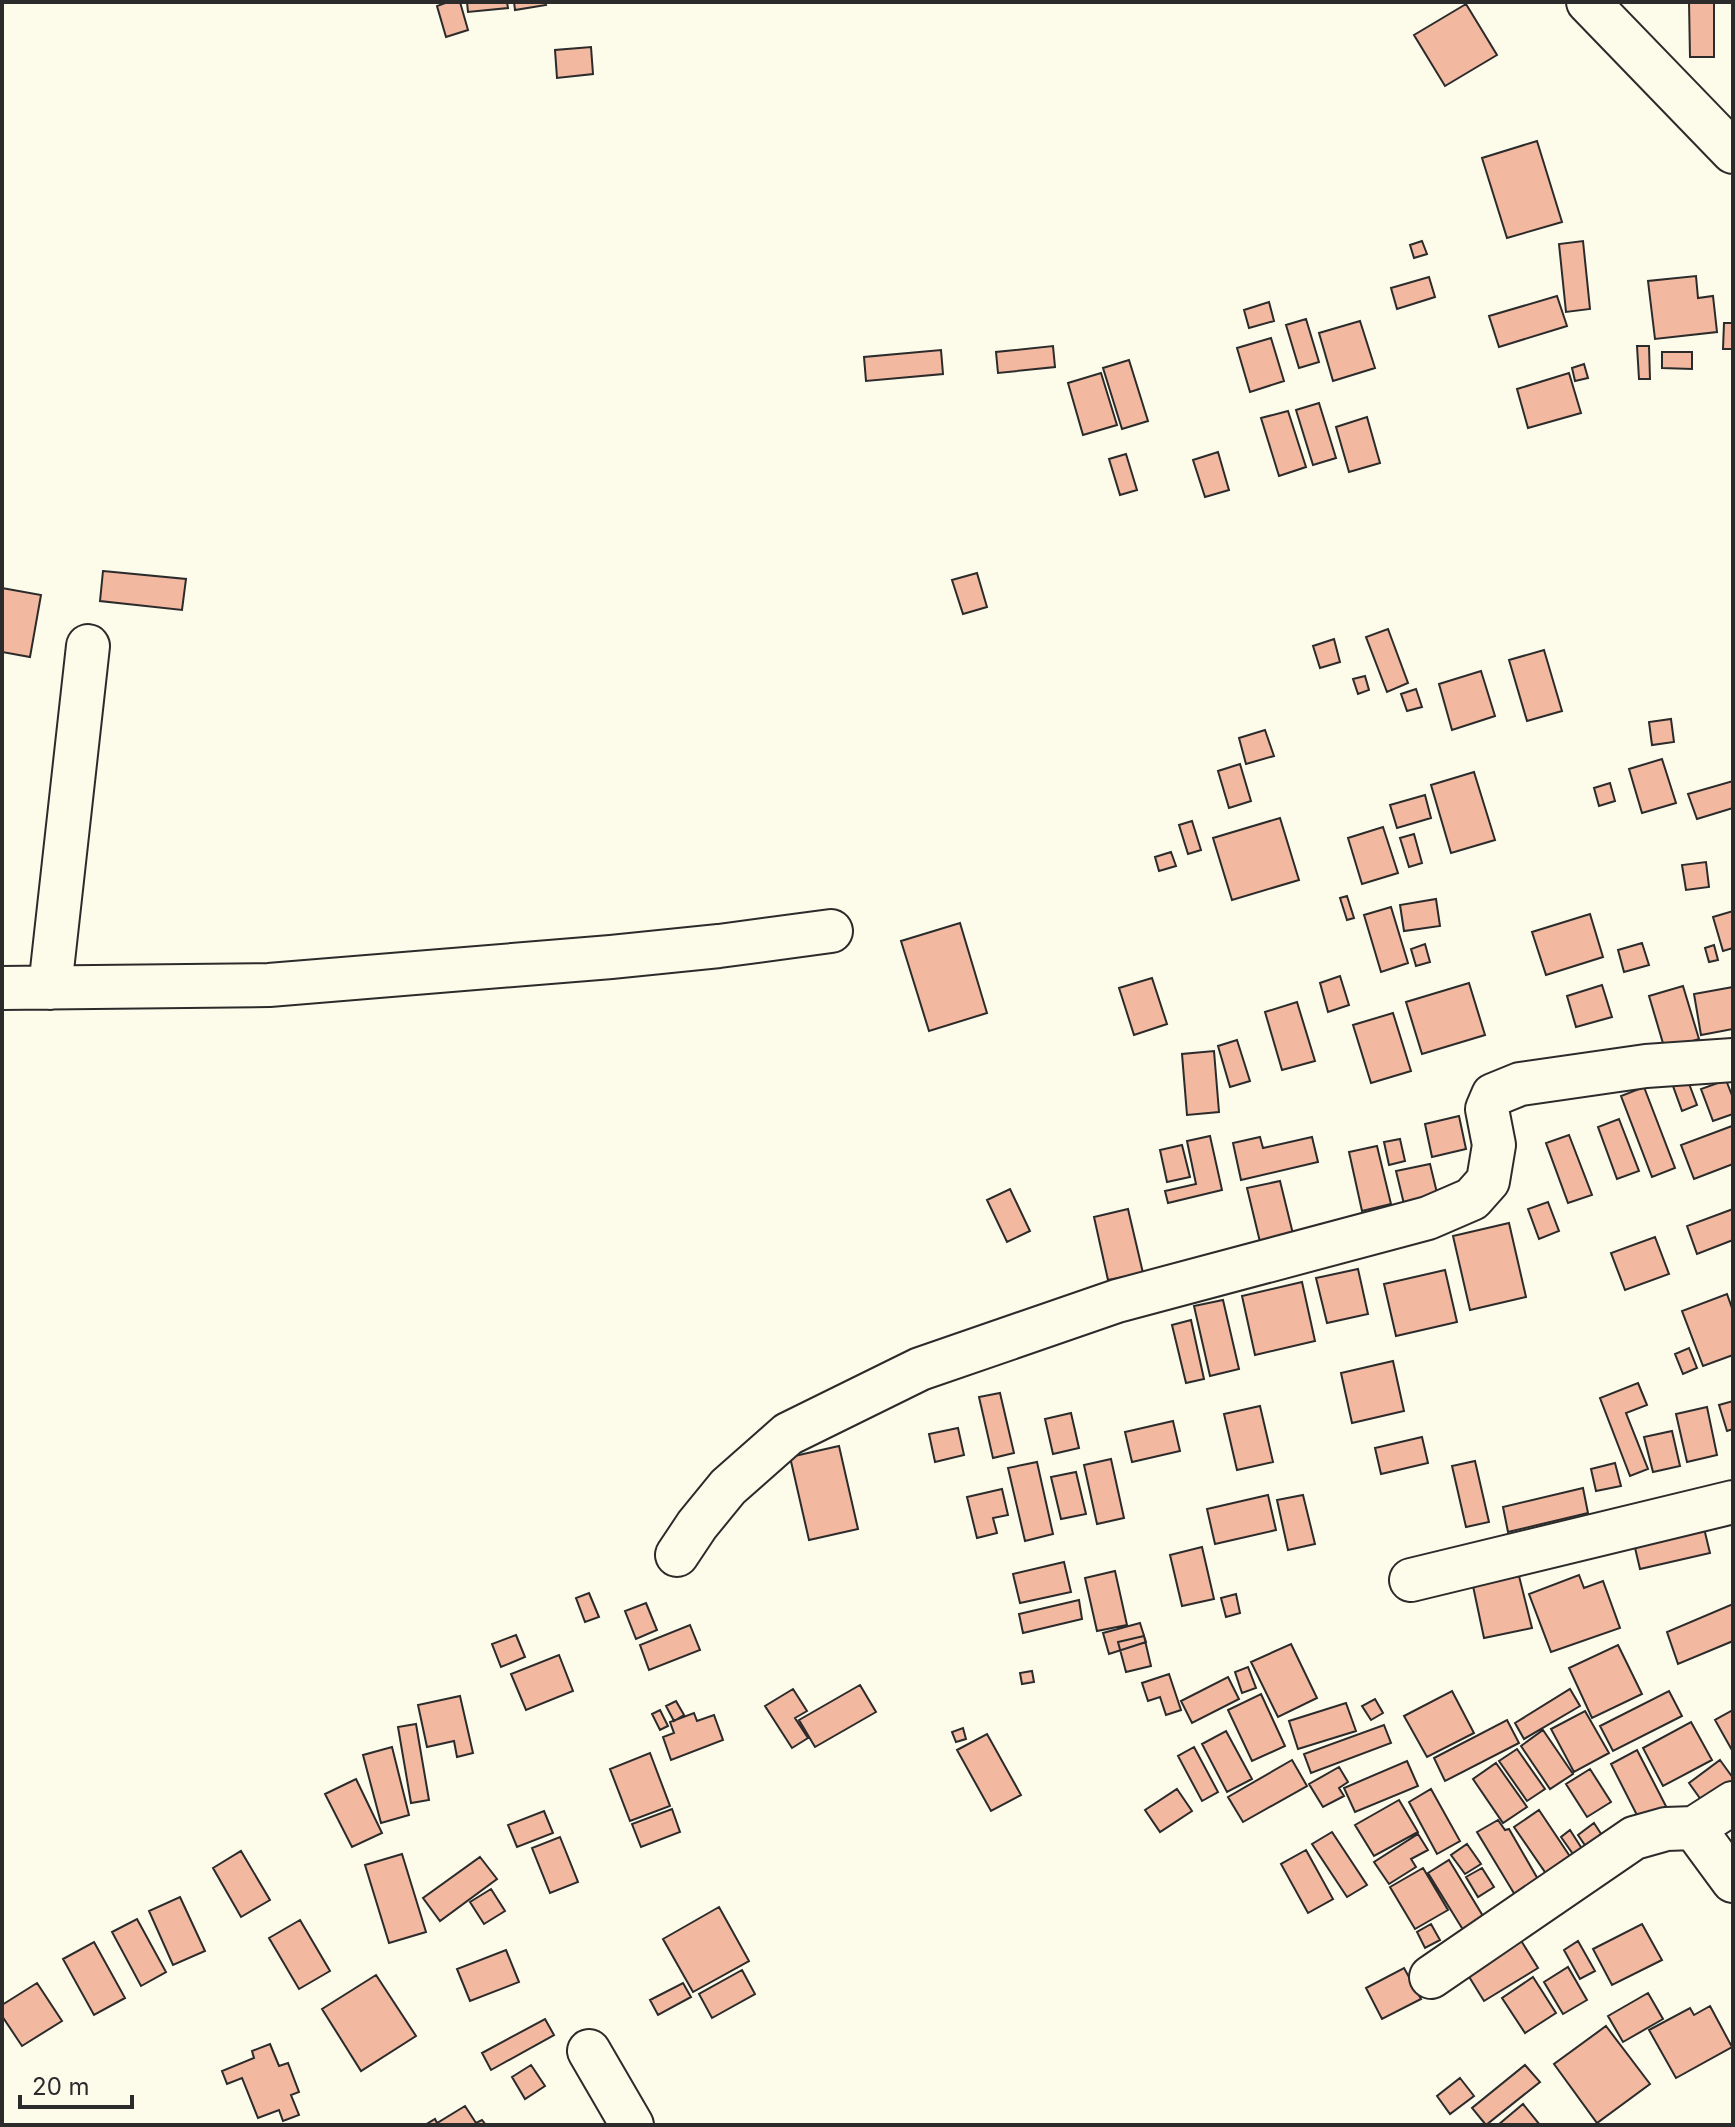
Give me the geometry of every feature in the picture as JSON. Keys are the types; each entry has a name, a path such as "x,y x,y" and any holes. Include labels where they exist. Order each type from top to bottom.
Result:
{"street":[{"path":"1588,2 1733,152"},
{"path":"50,988 88,646"},
{"path":"2,988 269,985 611,957 831,931"},
{"path":"677,1555 728,1487 788,1434 920,1369 1117,1301 1428,1218 1472,1199 1488,1181 1494,1145 1487,1109 1493,1095 1520,1084 1646,1066 1733,1060"},
{"path":"1411,1580 1733,1502"},
{"path":"1431,1977 1634,1838 1666,1829 1694,1828 1733,1803"},
{"path":"1694,1828 1733,1881"},
{"path":"589,2051 632,2125"}],"building":[{"path":"460,2 468,30 446,37 437,6"},
{"path":"467,2 507,2 508,8 468,12"},
{"path":"514,2 545,2 546,5 515,10"},
{"path":"1689,2 1714,2 1714,57 1690,57"},
{"path":"1466,4 1497,55 1445,86 1414,35"},
{"path":"591,47 593,74 557,78 555,50"},
{"path":"1537,141 1562,222 1507,238 1482,158"},
{"path":"1422,241 1427,254 1414,258 1410,245"},
{"path":"1583,241 1590,309 1566,312 1559,244"},
{"path":"1696,276 1698,298 1713,296 1717,332 1655,339 1648,281"},
{"path":"1429,277 1435,297 1397,309 1391,288"},
{"path":"1557,296 1567,326 1499,347 1489,316"},
{"path":"1269,302 1274,321 1249,328 1244,310"},
{"path":"1306,319 1319,362 1299,368 1286,325"},
{"path":"1360,321 1375,368 1333,381 1319,333"},
{"path":"1724,323 1733,323 1733,349 1723,349"},
{"path":"1271,338 1284,381 1250,392 1237,348"},
{"path":"1053,346 1055,367 998,373 996,352"},
{"path":"1637,346 1649,346 1650,379 1639,379"},
{"path":"941,350 943,374 866,381 864,357"},
{"path":"1662,352 1692,352 1692,369 1662,368"},
{"path":"1129,360 1148,421 1122,429 1103,368"},
{"path":"1584,364 1588,378 1575,381 1572,368"},
{"path":"1101,373 1117,425 1083,435 1068,383"},
{"path":"1569,373 1581,413 1528,428 1517,389"},
{"path":"1319,403 1336,458 1313,465 1296,410"},
{"path":"1288,411 1306,467 1279,476 1261,418"},
{"path":"1367,417 1380,463 1349,472 1336,427"},
{"path":"1218,452 1229,490 1205,497 1193,460"},
{"path":"1126,454 1137,490 1120,495 1109,459"},
{"path":"103,571 186,579 182,610 100,601"},
{"path":"977,573 987,607 963,614 952,580"},
{"path":"2,588 41,595 30,657 2,652"},
{"path":"1388,629 1408,683 1387,692 1366,637"},
{"path":"1334,639 1340,662 1320,668 1313,646"},
{"path":"1544,650 1562,711 1527,721 1509,660"},
{"path":"1481,671 1495,716 1452,730 1439,684"},
{"path":"1365,676 1369,690 1358,694 1353,679"},
{"path":"1416,689 1422,707 1407,711 1401,694"},
{"path":"1671,719 1674,742 1652,745 1649,722"},
{"path":"1265,730 1274,756 1246,764 1239,738"},
{"path":"1662,759 1676,803 1642,813 1629,769"},
{"path":"1240,764 1251,801 1229,808 1218,771"},
{"path":"1474,772 1495,840 1451,853 1431,785"},
{"path":"1733,781 1733,808 1697,819 1688,794"},
{"path":"1610,783 1615,801 1599,806 1594,788"},
{"path":"1425,795 1431,818 1397,828 1390,805"},
{"path":"1280,818 1299,880 1232,900 1213,838"},
{"path":"1192,821 1201,850 1188,854 1179,825"},
{"path":"1383,827 1398,873 1362,884 1348,838"},
{"path":"1414,834 1422,863 1409,867 1400,838"},
{"path":"1171,852 1176,866 1159,871 1155,857"},
{"path":"1706,862 1709,887 1686,890 1682,865"},
{"path":"1347,896 1354,918 1347,920 1340,898"},
{"path":"1436,899 1440,926 1404,931 1400,905"},
{"path":"1391,907 1408,963 1381,972 1364,915"},
{"path":"1733,911 1733,948 1723,951 1713,917"},
{"path":"1590,914 1603,957 1546,975 1532,932"},
{"path":"960,923 987,1013 929,1031 901,941"},
{"path":"1642,943 1649,965 1624,972 1618,950"},
{"path":"1425,944 1430,962 1416,966 1411,949"},
{"path":"1714,945 1718,960 1709,962 1705,948"},
{"path":"1340,976 1349,1005 1328,1012 1320,983"},
{"path":"1152,978 1167,1024 1134,1035 1119,988"},
{"path":"1469,983 1485,1035 1422,1054 1406,1002"},
{"path":"1602,985 1612,1017 1576,1027 1567,996"},
{"path":"1683,986 1699,1039 1665,1050 1649,996"},
{"path":"1733,987 1733,1029 1701,1035 1694,994"},
{"path":"1297,1002 1315,1061 1282,1070 1265,1012"},
{"path":"1393,1013 1411,1071 1371,1083 1353,1025"},
{"path":"1237,1040 1250,1081 1230,1087 1218,1046"},
{"path":"1214,1051 1219,1112 1187,1115 1182,1054"},
{"path":"1726,1080 1733,1098 1733,1114 1713,1121 1701,1089"},
{"path":"1688,1081 1697,1105 1682,1111 1673,1086"},
{"path":"1644,1087 1675,1168 1652,1177 1621,1096"},
{"path":"1459,1116 1466,1149 1432,1157 1425,1124"},
{"path":"1619,1119 1639,1171 1617,1179 1598,1127"},
{"path":"1732,1126 1733,1164 1694,1179 1681,1145"},
{"path":"1569,1135 1592,1195 1568,1203 1546,1143"},
{"path":"1210,1136 1222,1190 1168,1203 1165,1191 1196,1184 1187,1141"},
{"path":"1260,1137 1263,1148 1312,1137 1318,1162 1241,1180 1233,1143"},
{"path":"1400,1139 1405,1161 1389,1165 1384,1142"},
{"path":"1182,1145 1190,1177 1167,1182 1160,1150"},
{"path":"1377,1146 1391,1204 1362,1211 1349,1152"},
{"path":"1430,1164 1438,1197 1404,1204 1396,1171"},
{"path":"1280,1181 1294,1238 1261,1246 1247,1188"},
{"path":"1010,1189 1030,1231 1007,1242 987,1200"},
{"path":"1548,1202 1559,1231 1539,1239 1528,1209"},
{"path":"1128,1209 1143,1273 1108,1280 1094,1217"},
{"path":"1733,1209 1733,1240 1697,1254 1687,1226"},
{"path":"1509,1223 1526,1297 1470,1310 1453,1236"},
{"path":"1655,1237 1669,1274 1625,1290 1611,1253"},
{"path":"1358,1269 1368,1314 1327,1323 1316,1278"},
{"path":"1445,1270 1457,1322 1396,1336 1384,1284"},
{"path":"1302,1282 1315,1341 1255,1355 1242,1296"},
{"path":"1727,1294 1733,1311 1733,1355 1703,1366 1682,1311"},
{"path":"1223,1300 1239,1369 1210,1376 1194,1306"},
{"path":"1191,1320 1204,1379 1186,1383 1172,1325"},
{"path":"1689,1348 1697,1368 1683,1374 1675,1354"},
{"path":"1393,1361 1404,1411 1352,1423 1341,1373"},
{"path":"1638,1383 1647,1405 1626,1413 1648,1469 1630,1476 1600,1398"},
{"path":"1000,1393 1014,1453 993,1458 979,1397"},
{"path":"1733,1401 1733,1429 1727,1431 1719,1405"},
{"path":"1260,1406 1273,1462 1237,1470 1224,1414"},
{"path":"1707,1407 1717,1455 1687,1462 1676,1414"},
{"path":"1071,1413 1079,1448 1053,1454 1045,1419"},
{"path":"1173,1421 1180,1451 1132,1462 1125,1432"},
{"path":"958,1428 964,1455 935,1462 929,1434"},
{"path":"1672,1431 1680,1466 1653,1472 1644,1437"},
{"path":"1422,1437 1428,1463 1381,1474 1375,1448"},
{"path":"839,1446 858,1529 809,1540 790,1457"},
{"path":"1111,1459 1124,1518 1097,1524 1084,1465"},
{"path":"1475,1461 1489,1522 1466,1527 1452,1466"},
{"path":"1037,1462 1053,1534 1025,1541 1008,1468"},
{"path":"1615,1463 1621,1486 1596,1491 1591,1469"},
{"path":"1076,1472 1086,1514 1061,1519 1051,1477"},
{"path":"1583,1488 1588,1513 1508,1532 1503,1507"},
{"path":"1002,1489 1008,1515 993,1518 997,1533 977,1538 967,1497"},
{"path":"1268,1495 1276,1530 1215,1544 1207,1509"},
{"path":"1303,1495 1315,1544 1288,1550 1277,1500"},
{"path":"1702,1520 1710,1553 1640,1569 1632,1535"},
{"path":"1202,1547 1214,1599 1182,1606 1170,1555"},
{"path":"1064,1562 1071,1592 1020,1603 1013,1574"},
{"path":"1115,1571 1127,1625 1097,1631 1085,1578"},
{"path":"1579,1575 1584,1588 1603,1581 1620,1628 1551,1652 1529,1594"},
{"path":"1519,1576 1532,1628 1484,1638 1473,1586"},
{"path":"589,1593 599,1617 585,1622 576,1598"},
{"path":"1236,1594 1240,1613 1226,1617 1221,1598"},
{"path":"1079,1600 1082,1619 1023,1633 1019,1614"},
{"path":"646,1603 657,1630 636,1639 625,1611"},
{"path":"1733,1604 1733,1641 1678,1664 1667,1632"},
{"path":"1140,1623 1146,1642 1109,1654 1103,1633"},
{"path":"690,1625 700,1650 649,1670 640,1645"},
{"path":"516,1635 525,1657 501,1667 492,1644"},
{"path":"1144,1636 1151,1666 1126,1672 1118,1642"},
{"path":"1291,1644 1317,1698 1278,1717 1251,1662"},
{"path":"1618,1645 1642,1694 1592,1718 1569,1668"},
{"path":"559,1655 573,1691 526,1710 511,1674"},
{"path":"1248,1667 1256,1688 1242,1693 1235,1672"},
{"path":"1032,1671 1034,1682 1022,1684 1020,1673"},
{"path":"1169,1674 1181,1710 1166,1715 1160,1697 1148,1701 1142,1683"},
{"path":"1228,1677 1239,1699 1192,1723 1181,1701"},
{"path":"860,1685 876,1712 815,1747 799,1720"},
{"path":"793,1689 807,1711 795,1718 808,1738 792,1748 765,1706"},
{"path":"1570,1689 1580,1706 1524,1739 1515,1723"},
{"path":"1452,1691 1474,1733 1427,1757 1404,1716"},
{"path":"1669,1691 1682,1716 1613,1751 1600,1726"},
{"path":"1261,1694 1285,1746 1252,1761 1228,1710"},
{"path":"460,1696 473,1753 457,1757 454,1741 427,1747 418,1705"},
{"path":"1375,1699 1383,1713 1371,1720 1362,1706"},
{"path":"676,1701 684,1715 674,1721 666,1706"},
{"path":"1346,1703 1356,1731 1298,1749 1289,1721"},
{"path":"660,1710 668,1726 660,1730 652,1714"},
{"path":"1733,1710 1733,1752 1715,1720"},
{"path":"1585,1711 1609,1753 1574,1772 1551,1729"},
{"path":"694,1713 697,1721 714,1715 723,1740 671,1760 663,1737 674,1733 670,1722"},
{"path":"1507,1720 1519,1743 1445,1781 1434,1758"},
{"path":"1691,1722 1712,1760 1663,1786 1643,1748"},
{"path":"416,1724 429,1800 411,1803 398,1727"},
{"path":"1384,1725 1391,1743 1311,1773 1304,1754"},
{"path":"963,1728 966,1739 956,1742 952,1732"},
{"path":"1543,1730 1573,1774 1550,1789 1521,1746"},
{"path":"1226,1731 1252,1779 1227,1792 1202,1744"},
{"path":"987,1734 1021,1795 991,1811 957,1750"},
{"path":"392,1747 409,1815 381,1823 363,1755"},
{"path":"1194,1747 1218,1792 1202,1801 1178,1756"},
{"path":"1517,1749 1545,1789 1527,1801 1499,1761"},
{"path":"1637,1750 1670,1814 1643,1827 1611,1764"},
{"path":"650,1753 670,1806 630,1821 610,1769"},
{"path":"1292,1760 1307,1786 1243,1822 1228,1797"},
{"path":"1720,1760 1733,1778 1733,1789 1707,1808 1689,1783"},
{"path":"1407,1761 1418,1786 1355,1812 1344,1788"},
{"path":"1496,1763 1527,1807 1503,1823 1473,1779"},
{"path":"1339,1767 1348,1782 1339,1788 1344,1796 1323,1807 1309,1784"},
{"path":"1590,1769 1611,1802 1587,1817 1566,1784"},
{"path":"356,1779 382,1833 352,1847 325,1794"},
{"path":"1177,1789 1192,1811 1160,1832 1145,1810"},
{"path":"1431,1789 1460,1841 1437,1854 1409,1802"},
{"path":"1399,1800 1418,1832 1374,1856 1355,1825"},
{"path":"672,1809 680,1832 641,1847 632,1824"},
{"path":"1539,1810 1571,1858 1547,1875 1514,1827"},
{"path":"544,1811 553,1833 517,1847 508,1825"},
{"path":"1498,1820 1505,1830 1509,1829 1539,1881 1515,1895 1477,1832"},
{"path":"1594,1823 1607,1843 1591,1854 1578,1835"},
{"path":"1570,1830 1588,1858 1580,1864 1561,1837"},
{"path":"1332,1832 1367,1885 1347,1897 1312,1844"},
{"path":"1418,1834 1428,1850 1411,1859 1416,1867 1389,1884 1374,1862"},
{"path":"560,1837 578,1882 550,1893 532,1848"},
{"path":"1467,1844 1481,1864 1465,1874 1451,1855"},
{"path":"1306,1850 1333,1899 1308,1913 1281,1864"},
{"path":"241,1851 270,1900 241,1917 213,1868"},
{"path":"402,1854 426,1932 389,1943 365,1865"},
{"path":"480,1857 497,1879 440,1921 423,1898"},
{"path":"1449,1860 1486,1921 1465,1933 1428,1873"},
{"path":"1423,1868 1448,1910 1415,1929 1390,1887"},
{"path":"1482,1868 1494,1887 1478,1897 1466,1877"},
{"path":"491,1889 505,1911 484,1924 470,1902"},
{"path":"180,1897 205,1951 173,1965 149,1911"},
{"path":"719,1907 749,1961 693,1992 663,1939"},
{"path":"137,1919 166,1972 141,1986 112,1932"},
{"path":"300,1920 330,1971 299,1989 269,1938"},
{"path":"1431,1924 1440,1940 1425,1948 1417,1932"},
{"path":"1642,1924 1662,1960 1612,1985 1593,1949"},
{"path":"1517,1934 1538,1968 1484,2001 1463,1967"},
{"path":"1578,1941 1595,1971 1580,1979 1564,1950"},
{"path":"94,1942 125,1998 94,2015 63,1959"},
{"path":"506,1950 519,1982 470,2001 457,1969"},
{"path":"1568,1967 1587,2000 1563,2014 1544,1982"},
{"path":"1404,1968 1421,1999 1382,2019 1366,1988"},
{"path":"742,1970 755,1994 712,2018 699,1994"},
{"path":"376,1975 416,2036 361,2071 322,2009"},
{"path":"1533,1977 1556,2013 1525,2033 1502,1998"},
{"path":"37,1983 62,2021 22,2046 2,2016 2,2005"},
{"path":"683,1983 691,1997 658,2015 650,2000"},
{"path":"1648,1993 1663,2019 1623,2042 1608,2016"},
{"path":"1710,2006 1732,2047 1676,2078 1649,2030 1690,2008 1694,2015"},
{"path":"545,2019 554,2035 491,2070 482,2053"},
{"path":"1606,2026 1650,2084 1597,2123 1554,2064"},
{"path":"270,2044 279,2066 288,2063 299,2092 291,2095 299,2115 283,2121 279,2110 258,2118 242,2078 227,2084 222,2071 254,2058 252,2051"},
{"path":"531,2065 545,2086 525,2099 512,2077"},
{"path":"1525,2065 1540,2082 1486,2125 1472,2108"},
{"path":"1460,2078 1474,2096 1450,2114 1437,2096"},
{"path":"1523,2104 1540,2125 1498,2125"},
{"path":"465,2106 476,2123 482,2120 486,2125 425,2125 435,2119 437,2123"}]}
